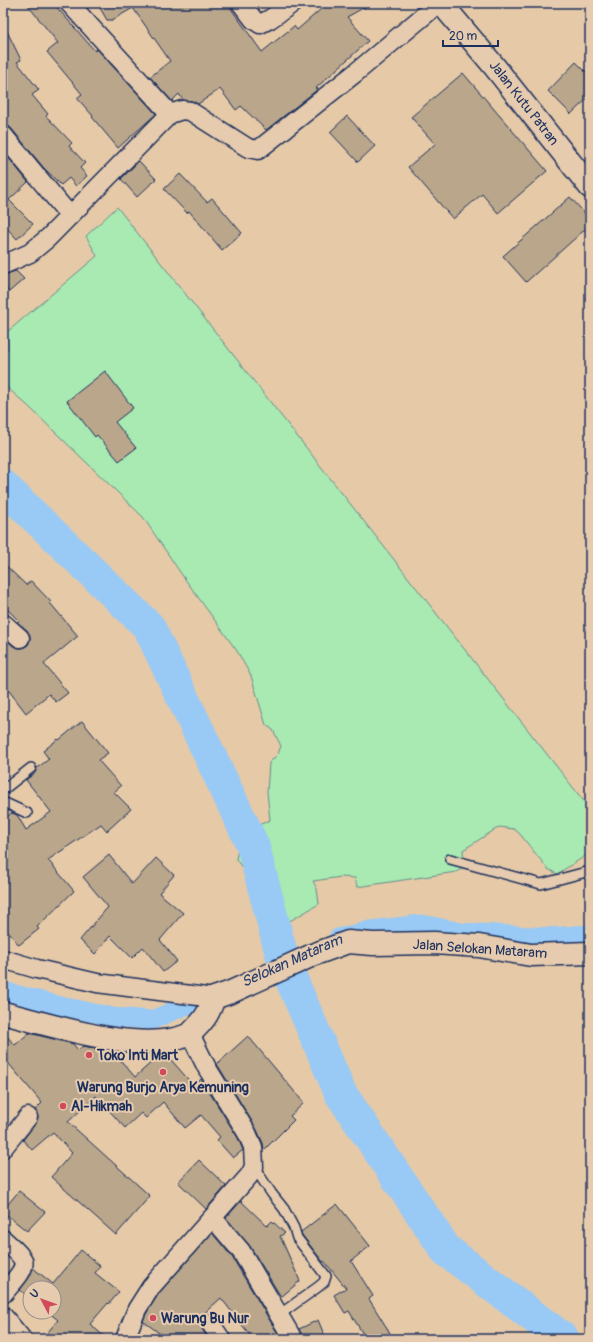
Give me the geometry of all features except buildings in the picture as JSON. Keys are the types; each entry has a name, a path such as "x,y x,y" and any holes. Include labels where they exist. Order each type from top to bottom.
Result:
{"street":[{"path":"70,3 170,114"},
{"path":"241,3 254,20 260,24 293,3"},
{"path":"3,265 30,253 48,238 170,114 182,110 190,111 248,148 258,150 440,3"},
{"name":"Jalan Kutu Patran","path":"440,3 494,66 590,187"},
{"path":"3,134 70,216"},
{"path":"3,622 20,638"},
{"name":"Jalan Selokan Mataram","path":"190,1034 203,1022 216,1002 315,954 348,942 373,944 434,943 479,946 530,955 590,953"},
{"path":"3,959 37,969 97,983 216,1002"},
{"path":"3,1013 88,1034 139,1042 169,1039 190,1034 207,1068 247,1133 253,1146 254,1167 249,1176 151,1287 137,1310 125,1339"},
{"path":"3,1148 28,1117"},
{"path":"213,1218 241,1251 293,1339"},
{"path":"3,1240 20,1256 24,1262 23,1270 3,1294"},
{"path":"3,1316 22,1339"},
{"path":"211,1324 221,1339"}],"lane":[{"path":"3,790 31,768"},
{"path":"3,802 27,813"},
{"path":"450,859 541,884 590,871"},
{"path":"254,1167 284,1209 298,1238 326,1276 324,1282 318,1287 279,1315"}],"green space":[{"path":"117,207 590,809 590,853 557,874 548,869 519,833 514,829 499,827 463,850 464,868 456,872 357,887 355,878 341,877 313,881 317,889 319,904 281,926 274,926 257,911 249,878 236,859 241,833 270,820 267,792 269,763 278,754 281,746 273,730 266,725 251,676 237,651 182,575 143,517 27,405 3,384 3,353 8,349 7,332 97,256 86,236"}],"waterway":[{"path":"3,486 149,627 253,846 283,960 341,1094 446,1250 563,1339"},
{"name":"Selokan Mataram","path":"338,938 370,930 422,924 462,932 548,937 590,934"},
{"name":"Selokan Mataram","path":"3,991 57,1005 113,1017 152,1020 185,1006 204,1001 216,995"}],"place":[{"name":"Toko Inti Mart","path":"89,1055"},
{"name":"Warung Burjo Arya Kemuning","path":"163,1072"},
{"name":"Al-Hikmah","path":"63,1106"},
{"name":"Warung Bu Nur","path":"153,1318"}]}
